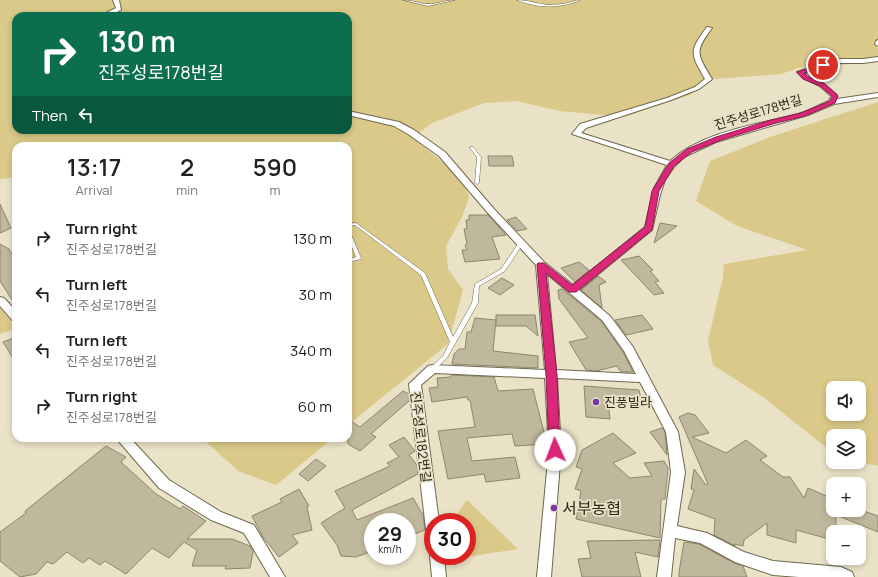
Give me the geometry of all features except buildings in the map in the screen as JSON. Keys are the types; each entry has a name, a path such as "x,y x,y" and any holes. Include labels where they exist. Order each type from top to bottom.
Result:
{"street":[{"path":"112,12 120,9 116,0"},
{"path":"671,164 576,134 583,126 669,99 697,88 709,79 695,53 696,45 709,28"},
{"name":"진주성로178번길","path":"832,102 835,96 822,85 805,78 800,72 836,61 878,59"},
{"name":"진주성로178번길","path":"572,290 649,228 656,191 671,164 689,150 718,138 803,115 832,102 878,95"},
{"path":"352,114 396,124 411,132 442,154 491,211 522,242 541,264 606,318 629,350 672,432 678,472 664,577"},
{"path":"541,264 552,375 555,450 544,577"},
{"path":"0,300 12,314"},
{"path":"432,369 643,378"},
{"name":"진주성로182번길","path":"431,513 415,384 432,369"},
{"path":"126,442 164,484 216,516 249,529 278,577"},
{"path":"669,531 702,538 740,557 773,568 840,574 847,577"},
{"path":"437,565 439,577"}],"lane":[{"path":"404,0 428,5 454,0"},
{"path":"518,0 548,6 565,5 579,0"},
{"path":"472,148 479,157 477,183"},
{"path":"352,225 356,224 423,274 453,342"},
{"path":"352,241 359,258 352,260"},
{"name":"진주성로182번길","path":"432,369 445,357 475,303 477,285 503,270 522,242"}],"shaded area":[{"path":"0,0 878,0 878,62 798,68 781,74 713,79 690,95 624,117 560,111 516,101 484,103 432,123 413,138 446,165 464,183 469,197 462,217 446,246 448,269 463,290 448,344 352,422 352,142 12,142 12,178 0,179"},
{"path":"878,102 878,466 866,463 866,429 826,429 826,447 763,397 713,365 708,341 723,277 724,264 807,250 737,226 696,201 710,161 770,137"},
{"path":"0,307 12,324 12,330 0,334"},
{"path":"206,442 328,442 276,485 238,471"},
{"path":"467,500 518,549 476,555 476,513 458,513"}],"place":[{"name":"진풍빌라","path":"596,402"},
{"name":"서부농협","path":"554,508"}],"route":[{"path":"555,450 552,375 541,264 572,290 649,228 656,191 671,164 689,150 718,138 803,115 832,102 835,96 822,85 805,78 800,72 809,68 823,65"}]}
